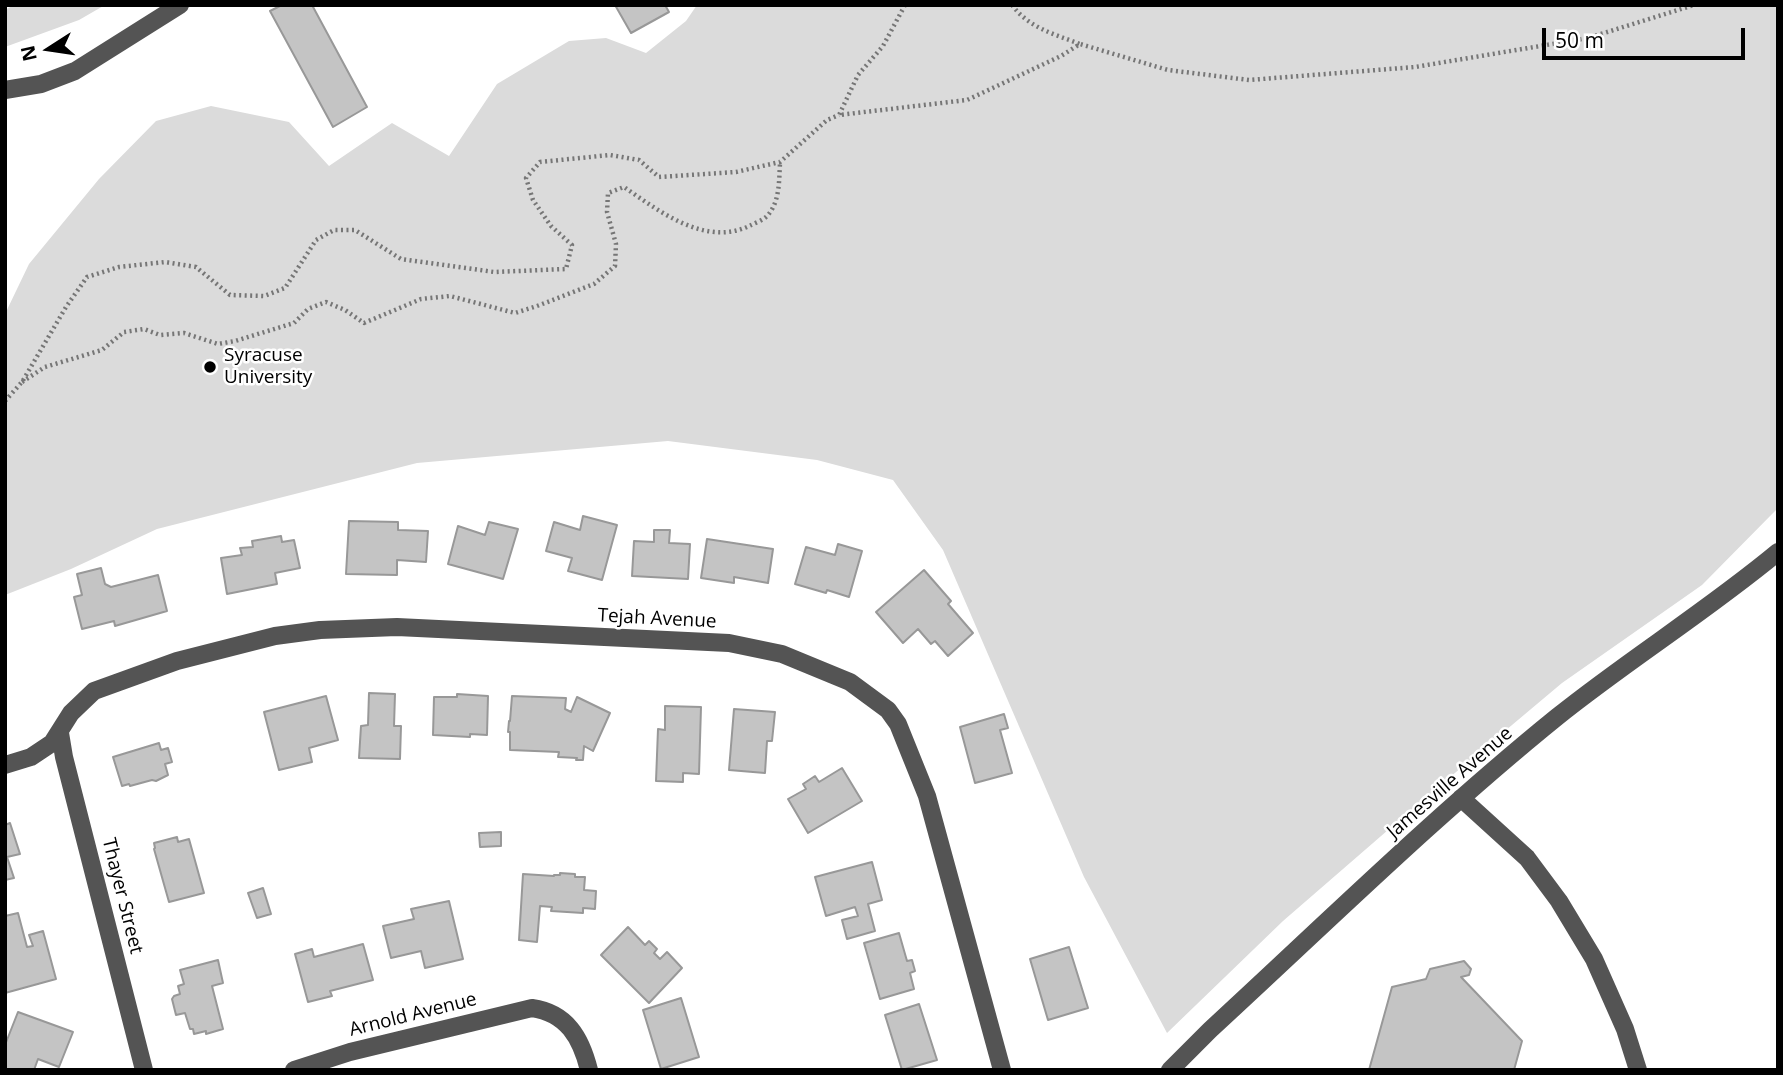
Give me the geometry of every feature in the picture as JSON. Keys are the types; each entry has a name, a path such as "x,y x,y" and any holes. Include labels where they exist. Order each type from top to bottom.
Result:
{"street":[{"path":"5,90 41,84 75,71 180,5"},
{"name":"Jamesville Avenue","path":"1170,1070 1461,798 1558,716 1747,578 1778,552"},
{"name":"Tejah Avenue","path":"5,765 32,757 52,743 72,713 94,691 177,661 275,636 320,630 397,627 729,643 782,654 850,682 888,710 898,724 927,796 1002,1070"},
{"name":"Thayer Street","path":"60,733 144,1070"},
{"path":"1461,798 1527,858 1559,901 1594,959 1625,1029 1638,1070"},
{"name":"Arnold Avenue","path":"294,1070 350,1052 532,1008 543,1009 558,1016 578,1037 589,1070"}],"path":[{"path":"839,115 858,75 883,46 905,5"},
{"path":"1012,5 1020,16 1038,29 1080,44 1168,69 1249,80 1415,67 1574,41 1694,5"},
{"path":"5,401 22,382 87,277 119,267 165,262 196,267 230,295 264,296 285,288 316,240 334,230 355,230 401,259 494,272 566,269 572,245 551,226 533,200 526,178 540,162 610,155 639,160 659,177 736,172 780,162 827,120 839,115 967,100 1080,44"},
{"path":"22,382 45,367 102,350 124,332 144,328 160,335 184,333 218,344 227,343 294,323 308,309 326,302 345,310 364,323 421,299 450,296 515,313 594,284 615,266 616,244 607,212 608,193 624,187 662,213 704,231 739,230 767,217 777,197 780,162"}],"shaded area":[{"path":"14,5 105,5 79,20 5,47 5,10"},
{"path":"697,5 1778,5 1778,508 1702,585 1562,683 1418,804 1283,921 1167,1033 1084,877 943,550 893,480 817,460 668,441 417,463 157,529 71,569 5,595 5,314 29,264 99,179 156,121 211,106 289,122 329,166 392,123 449,156 497,84 569,41 606,38 646,53 686,21"}],"building":[{"path":"282,5 312,5 367,107 333,127 270,11"},
{"path":"615,5 665,5 669,12 631,33"},
{"path":"583,516 617,525 602,580 568,571 572,558 546,551 554,522 580,530"},
{"path":"349,521 398,522 398,530 428,531 426,562 397,560 397,575 346,574"},
{"path":"489,522 518,529 503,579 448,564 458,526 485,535"},
{"path":"654,530 670,530 669,543 690,544 688,579 632,576 634,541 654,542"},
{"path":"281,536 282,542 294,540 300,568 275,573 277,584 227,594 221,558 242,555 240,548 253,547 252,541"},
{"path":"707,539 773,549 768,583 734,577 734,583 701,578"},
{"path":"838,544 862,551 849,597 795,584 806,547 835,555"},
{"path":"101,568 105,584 111,587 158,575 167,611 115,626 114,621 82,629 74,597 82,595 77,574"},
{"path":"924,570 951,601 948,604 973,633 948,656 935,641 931,644 918,629 903,643 876,612"},
{"path":"369,693 395,694 394,726 401,726 400,759 359,758 361,726 368,725"},
{"path":"457,694 488,696 487,735 433,735 434,697 457,697"},
{"path":"326,696 338,740 309,748 312,762 279,770 264,712"},
{"path":"512,696 566,698 565,709 571,712 577,697 610,713 593,751 584,746 583,760 558,757 559,752 510,750 508,732"},
{"path":"665,706 701,707 699,774 683,773 683,782 656,781 658,729 665,730"},
{"path":"734,709 775,712 772,741 767,741 765,773 729,770"},
{"path":"1004,714 1008,728 1000,730 1012,773 975,783 960,727"},
{"path":"159,743 161,750 168,748 172,762 165,764 168,775 156,781 122,786 113,757"},
{"path":"842,768 862,801 808,833 788,799 806,789 803,784 815,776 819,782"},
{"path":"10,823 20,854 7,857 14,878 5,880 5,825"},
{"path":"501,832 501,846 480,847 479,833"},
{"path":"177,837 178,842 189,839 204,893 169,902 154,843"},
{"path":"872,862 882,900 868,904 875,931 847,939 842,920 858,916 855,907 826,916 815,877"},
{"path":"560,873 585,877 584,890 596,891 595,909 583,908 583,913 551,911 552,907 540,906 537,942 519,940 523,874 554,876"},
{"path":"263,888 271,914 257,918 248,893"},
{"path":"449,901 463,959 425,968 421,951 391,958 383,926 414,919 411,909"},
{"path":"18,913 27,947 33,946 29,935 43,931 56,979 5,993 5,916"},
{"path":"628,927 645,945 649,941 657,949 654,953 660,959 667,952 682,968 649,1003 601,955"},
{"path":"899,933 907,961 912,960 915,971 910,973 914,989 880,999 864,943"},
{"path":"363,944 373,980 330,991 332,996 308,1002 295,954 312,949 314,957"},
{"path":"1069,947 1088,1008 1048,1020 1030,959"},
{"path":"218,960 223,983 212,986 223,1029 194,1034 185,1013 176,1015 172,999 180,994 178,986 184,984 180,970"},
{"path":"1464,961 1471,969 1469,975 1461,977 1522,1041 1514,1070 1369,1070 1392,987 1426,979 1430,969"},
{"path":"681,998 699,1057 661,1069 643,1010"},
{"path":"919,1004 937,1060 902,1070 885,1015"},
{"path":"18,1012 73,1032 59,1067 38,1059 34,1070 5,1070 5,1045"}],"place":[{"name":"Syracuse University","path":"210,367"}]}
